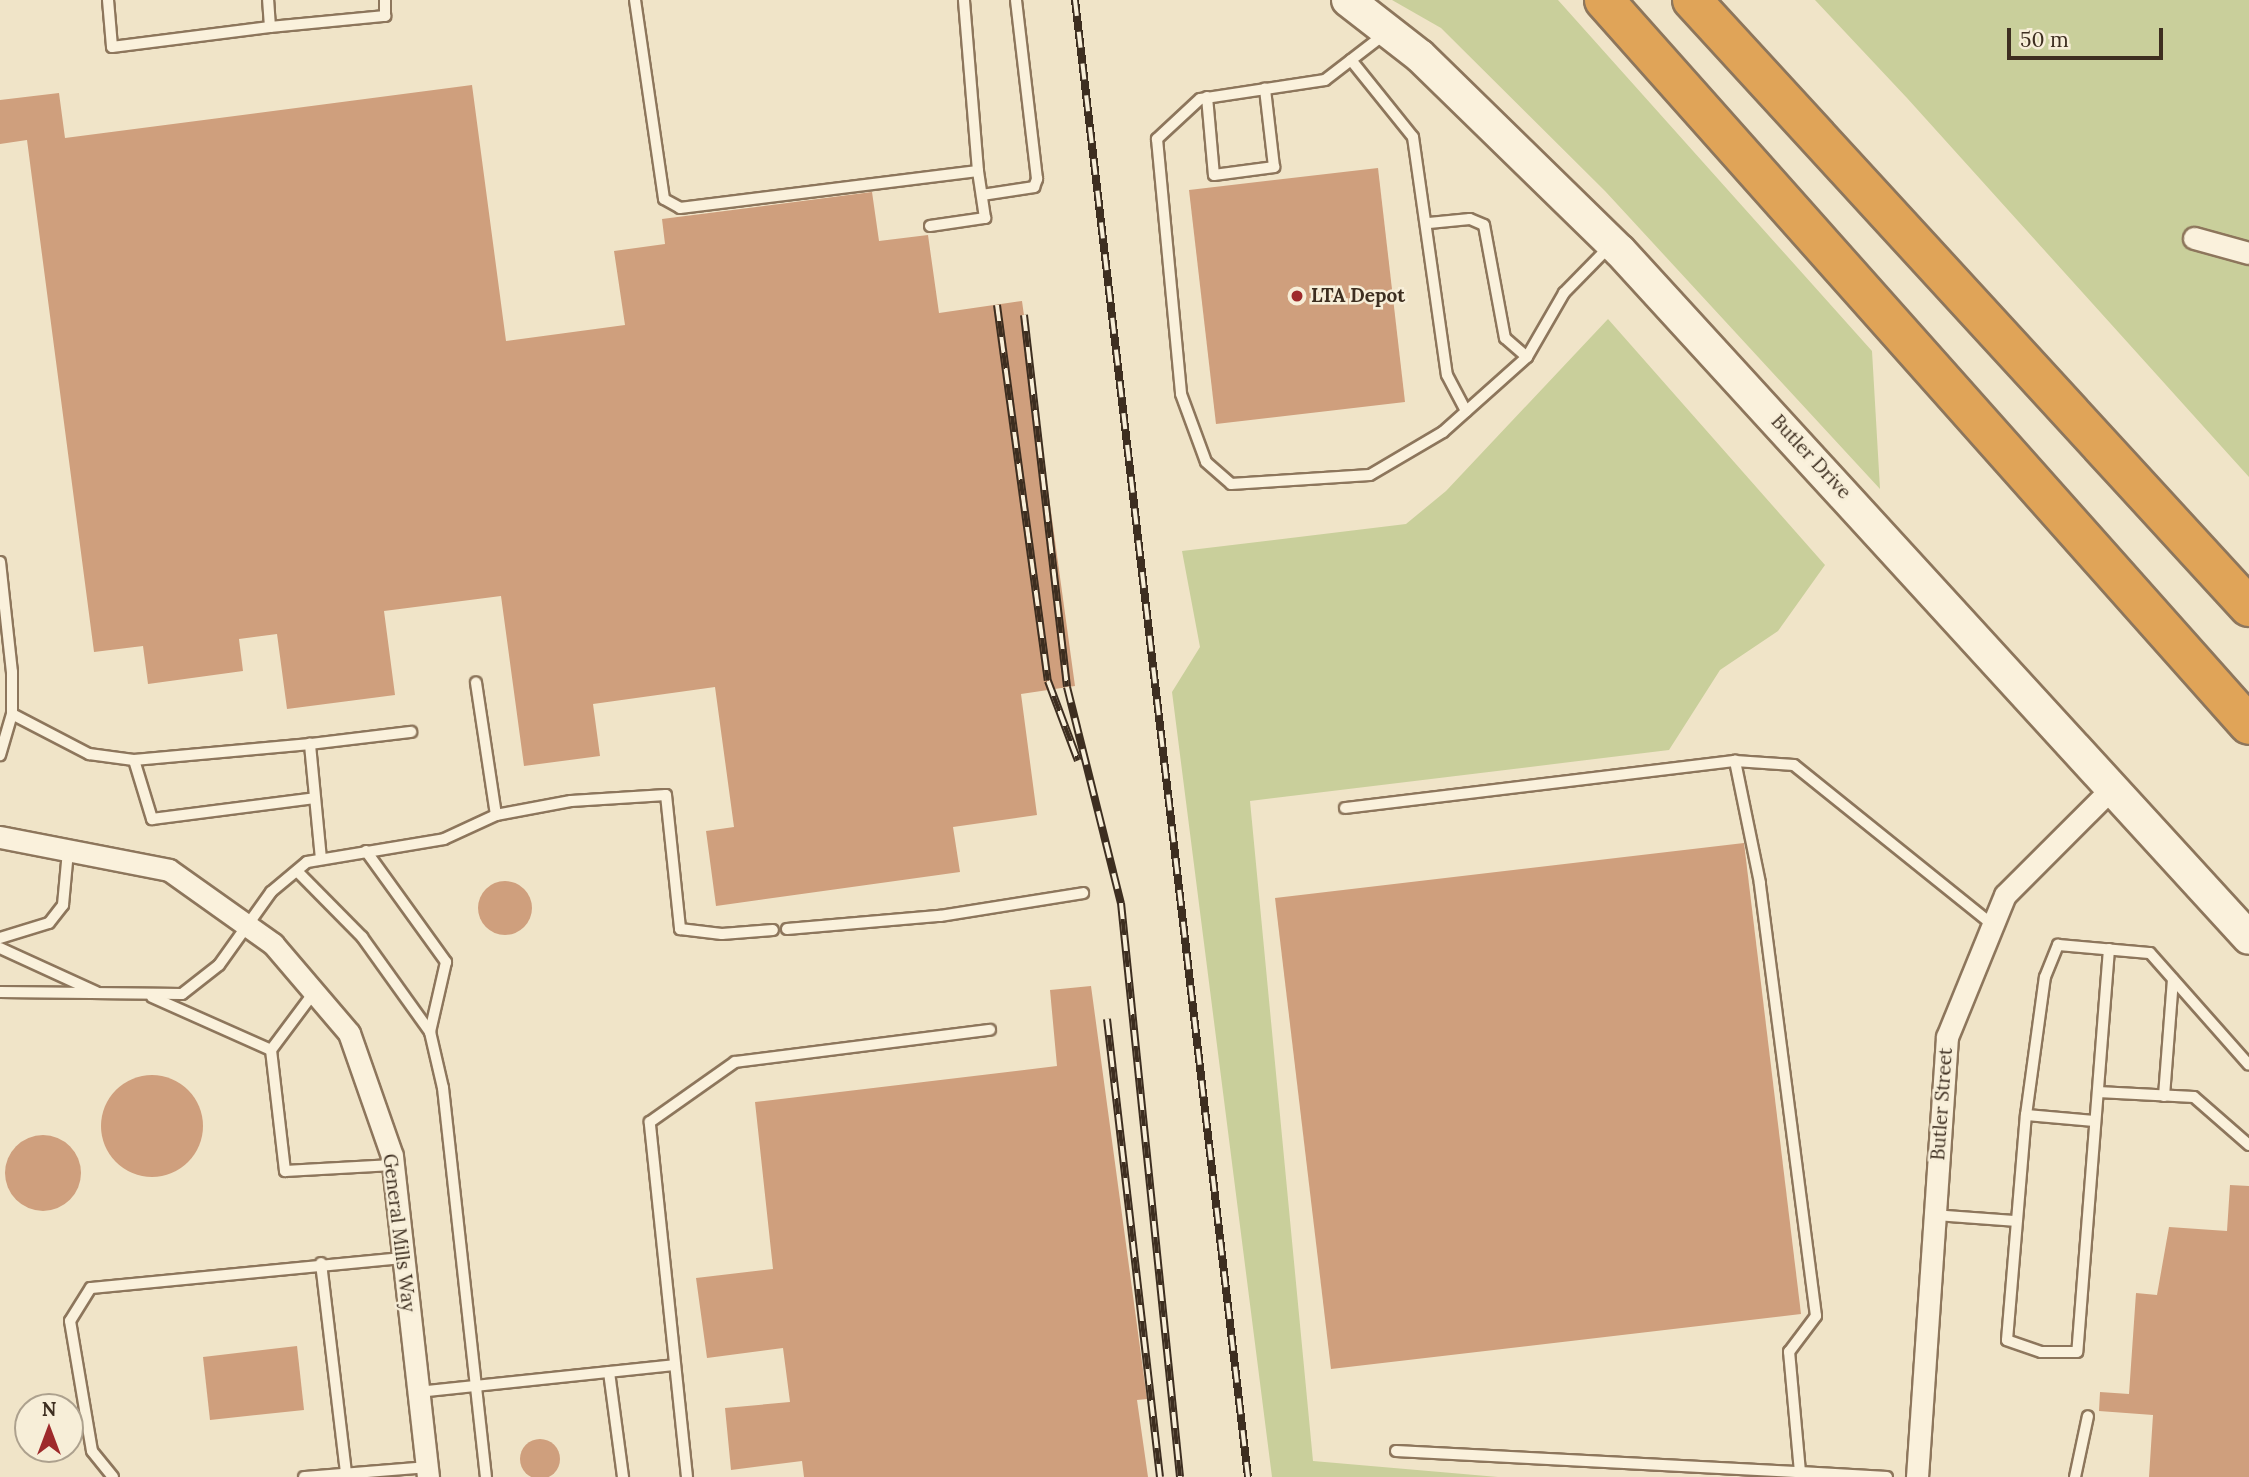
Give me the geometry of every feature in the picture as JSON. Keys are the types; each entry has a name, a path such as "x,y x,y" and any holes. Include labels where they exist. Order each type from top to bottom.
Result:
{"highway":[{"path":"1604,0 2249,725"},
{"path":"1692,0 2249,607"}],"street":[{"name":"Butler Drive","path":"1348,0 1388,32 1612,244 2249,938"},
{"path":"2194,238 2249,253"},
{"name":"Butler Street","path":"1917,1477 1947,1037 2006,895 2113,787"},
{"name":"General Mills Way","path":"0,837 169,870 248,921 317,989 349,1033 393,1164 428,1472"}],"lane":[{"path":"108,0 112,47 385,16 385,0"},
{"path":"268,0 270,27"},
{"path":"635,0 664,199 680,208 978,171"},
{"path":"930,226 982,221 982,195 964,0"},
{"path":"982,195 1034,187 1037,179 1016,0"},
{"path":"1388,32 1325,80 1208,97 1157,139 1181,394 1206,462 1231,484 1370,475 1466,411 1527,357 1564,293 1612,244"},
{"path":"1351,60 1413,137 1429,223 1447,375 1466,411"},
{"path":"1208,97 1214,174 1274,167 1265,89"},
{"path":"1429,223 1470,219 1484,225 1505,338 1527,357"},
{"path":"0,562 9,639 12,713 0,755"},
{"path":"0,650 9,639"},
{"path":"476,683 496,815"},
{"path":"12,713 89,754 134,760 411,732"},
{"path":"310,744 321,859"},
{"path":"134,760 152,819 315,798"},
{"path":"1345,808 1735,761 1794,765 1993,925"},
{"path":"1735,761 1760,883 1816,1315 1789,1352 1800,1472"},
{"path":"0,992 182,994 219,965 248,921 297,871 321,859 444,839 496,815 571,801 666,795 680,929 722,934 774,930"},
{"path":"0,938 49,923 63,905 68,851"},
{"path":"366,851 446,962 430,1032"},
{"path":"297,871 362,937 430,1032 443,1088 486,1477"},
{"path":"787,929 940,916 1083,893"},
{"path":"2109,949 2077,1352 2041,1352 2007,1340 2026,1115 2045,977 2058,944 2150,953 2249,1065"},
{"path":"0,948 101,995"},
{"path":"2164,1096 2173,979"},
{"path":"317,989 271,1050 285,1171 393,1164"},
{"path":"148,995 271,1050"},
{"path":"687,1477 650,1122 735,1062 990,1030"},
{"path":"2098,1093 2194,1097 2249,1145"},
{"path":"2026,1115 2095,1121"},
{"path":"1934,1215 2016,1222"},
{"path":"113,1477 92,1451 70,1321 91,1288 321,1263 404,1258"},
{"path":"321,1263 346,1473"},
{"path":"418,1392 674,1364"},
{"path":"609,1372 623,1477"},
{"path":"2075,1477 2088,1416"},
{"path":"1396,1451 1887,1477"},
{"path":"304,1477 346,1473 428,1472"}],"green space":[{"path":"1392,0 1558,0 1872,351 1880,489 1605,191 1441,28"},
{"path":"1815,0 2249,0 2249,477 1907,98"},
{"path":"1608,319 1825,565 1778,631 1720,670 1669,750 1250,801 1313,1461 1498,1477 1272,1477 1172,692 1200,647 1182,551 1406,524 1446,491"}],"building":[{"path":"472,85 506,341 625,325 614,251 665,244 662,219 872,192 879,241 928,235 939,313 1022,301 1075,686 1021,694 1037,815 953,827 960,872 716,906 706,831 734,827 715,687 593,704 600,756 524,766 501,596 384,611 395,695 287,709 277,634 239,639 243,671 148,684 143,646 94,652 27,140 0,144 0,100 59,93 65,138"},
{"name":"LTA Depot","path":"1378,168 1405,402 1216,424 1189,190"},
{"path":"1744,843 1801,1314 1331,1369 1275,898"},
{"path":"505,881 524,889 532,908 524,927 505,935 486,927 478,908 486,889"},
{"path":"1091,986 1147,1399 1137,1400 1148,1477 804,1477 802,1461 731,1470 725,1408 790,1402 783,1348 707,1358 696,1278 773,1269 755,1102 1057,1066 1050,990"},
{"path":"152,1075 172,1079 188,1090 199,1106 203,1126 199,1146 188,1162 172,1173 152,1177 132,1173 116,1162 105,1146 101,1126 105,1106 116,1090 132,1079"},
{"path":"43,1135 58,1138 70,1146 78,1158 81,1173 78,1188 70,1200 58,1208 43,1211 28,1208 16,1200 8,1188 5,1173 8,1158 16,1146 28,1138"},
{"path":"2230,1185 2249,1186 2249,1477 2149,1477 2153,1415 2099,1411 2100,1392 2129,1394 2136,1293 2157,1295 2169,1227 2227,1231"},
{"path":"297,1346 304,1410 210,1420 203,1357"},
{"path":"540,1439 554,1445 560,1459 554,1473 540,1479 526,1473 520,1459 526,1445"}],"railway":[{"path":"1075,0 1248,1477"},
{"path":"997,305 1048,681 1078,761"},
{"path":"1024,315 1067,687 1121,903 1180,1477"},
{"path":"1107,1019 1160,1477"}],"place":[{"name":"LTA Depot","path":"1297,296"}]}
